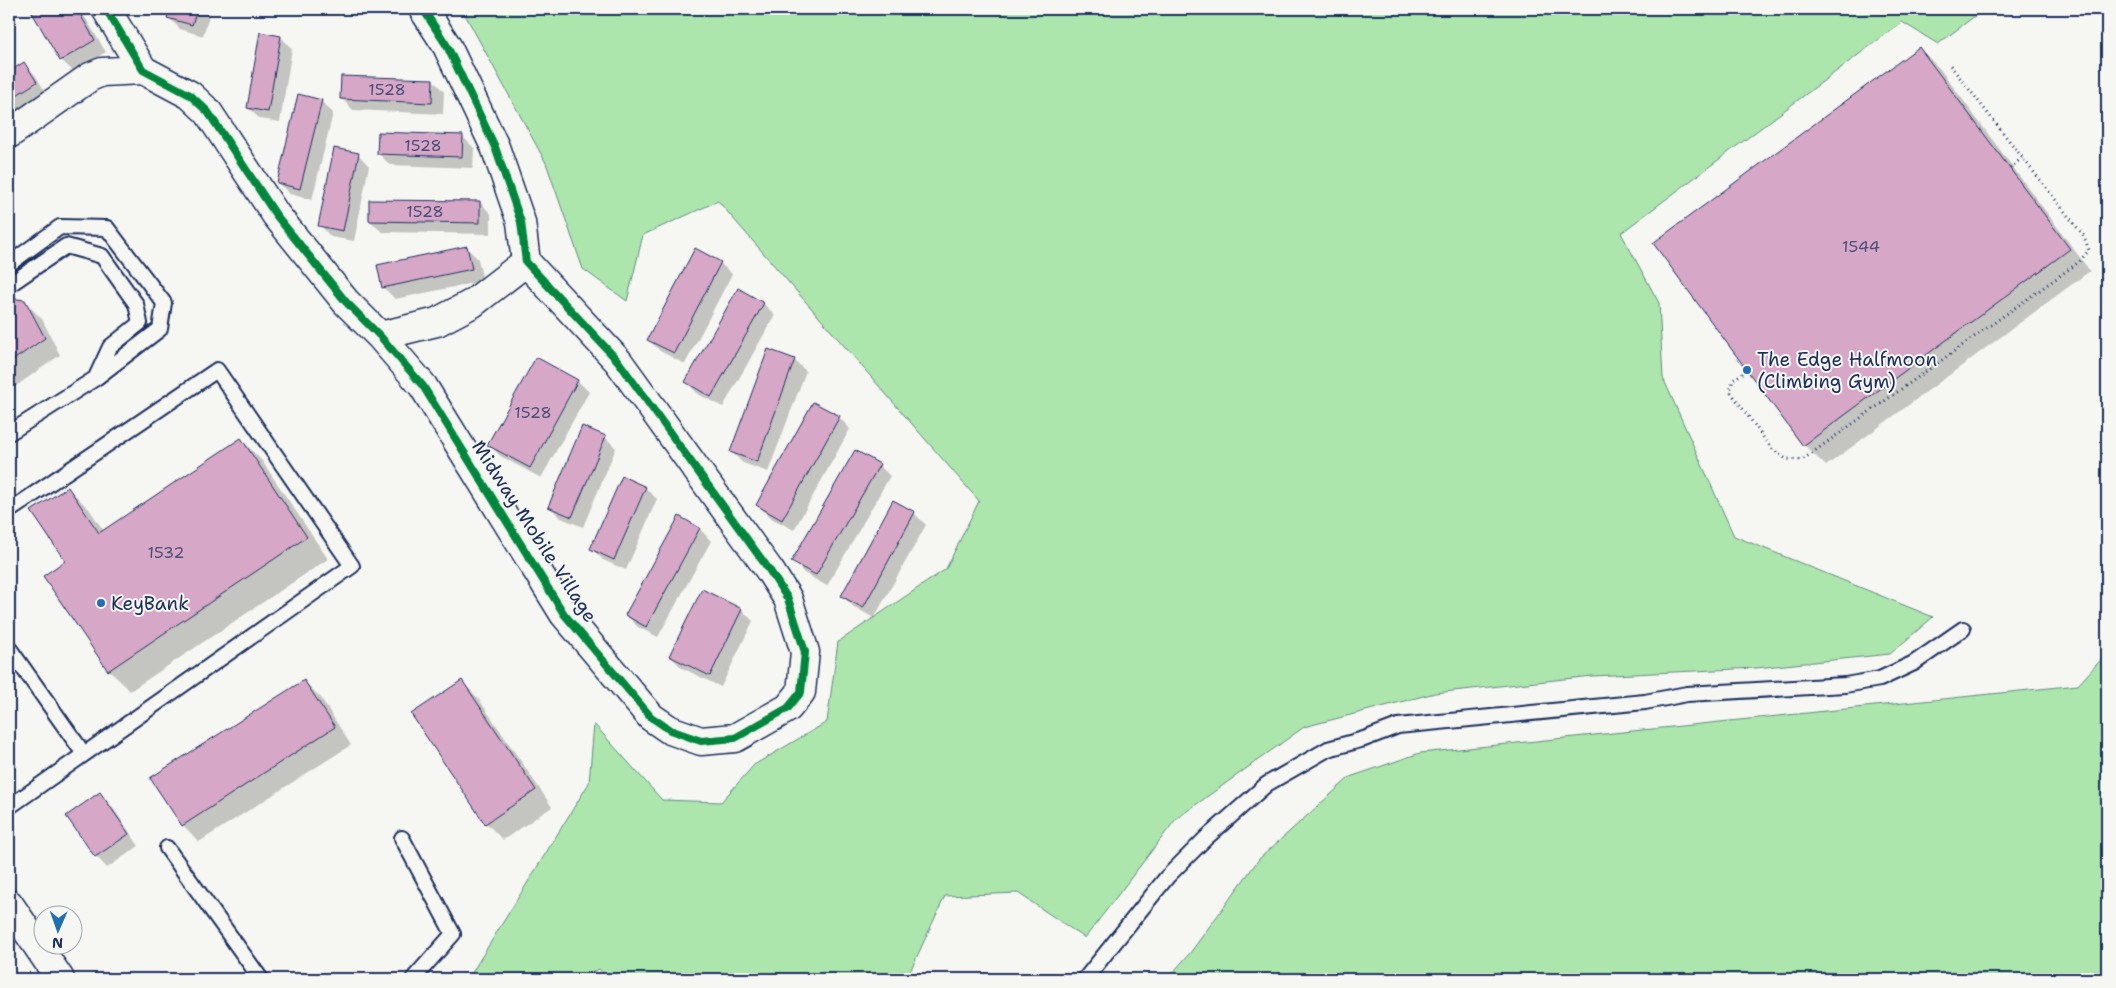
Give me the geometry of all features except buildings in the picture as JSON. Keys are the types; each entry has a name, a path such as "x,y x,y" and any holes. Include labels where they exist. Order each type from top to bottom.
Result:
{"street":[{"path":"9,134 90,76 102,72 143,70 106,9"},
{"path":"380,336 437,322 473,303 526,262 521,222 495,147 447,46 423,9"},
{"name":"Midway Mobile Village","path":"143,70 190,95 208,112 276,215 346,302 380,336 424,386 564,614 651,717 670,730 701,741 735,738 788,708 801,692 805,652 788,599 618,361 526,262"},
{"path":"9,904 60,979"}],"lane":[{"path":"9,264 60,227 107,228 164,303 160,329 96,378 9,433"},
{"path":"9,285 66,246 102,256 136,304 140,323 110,347 96,378"},
{"path":"9,511 217,370 352,566 9,807"},
{"path":"1085,979 1167,877 1206,838 1267,784 1328,749 1364,739 1398,726 1646,702 1687,694 1846,685 1880,679 1914,663 1963,629"},
{"path":"9,648 84,754"},
{"path":"402,838 453,934 413,979"},
{"path":"167,848 261,979"}],"path":[{"path":"1747,370 1733,380 1730,391 1771,448 1786,459 1802,460 2079,262 2089,250 2083,235 1950,65"},
{"path":"2010,168 2022,158"}],"green space":[{"path":"462,9 1984,9 1938,44 1902,22 1621,233 1659,303 1663,378 1734,536 1933,617 1890,654 1756,668 1592,676 1435,693 1304,727 1176,819 1085,938 1018,893 945,896 907,978 903,979 608,979 599,969 579,979 468,979 589,783 594,724 662,800 721,802 754,765 827,722 838,642 946,569 979,501 718,201 643,235 627,301 583,269 546,163"},
{"path":"2107,653 2107,979 1167,979 1190,953 1259,859 1350,777 1420,753 2078,685"}],"cycle path":[{"path":"106,9 143,70 190,95 208,112 276,215 346,302 380,336 423,386 564,614 651,717 670,730 701,741 735,738 788,708 801,692 805,652 788,599 770,571 618,361 526,262 521,222 495,147 447,46 423,9"}],"place":[{"name":"The Edge Halfmoon (Climbing Gym)","path":"1747,370"},
{"name":"KeyBank","path":"101,603"}]}
